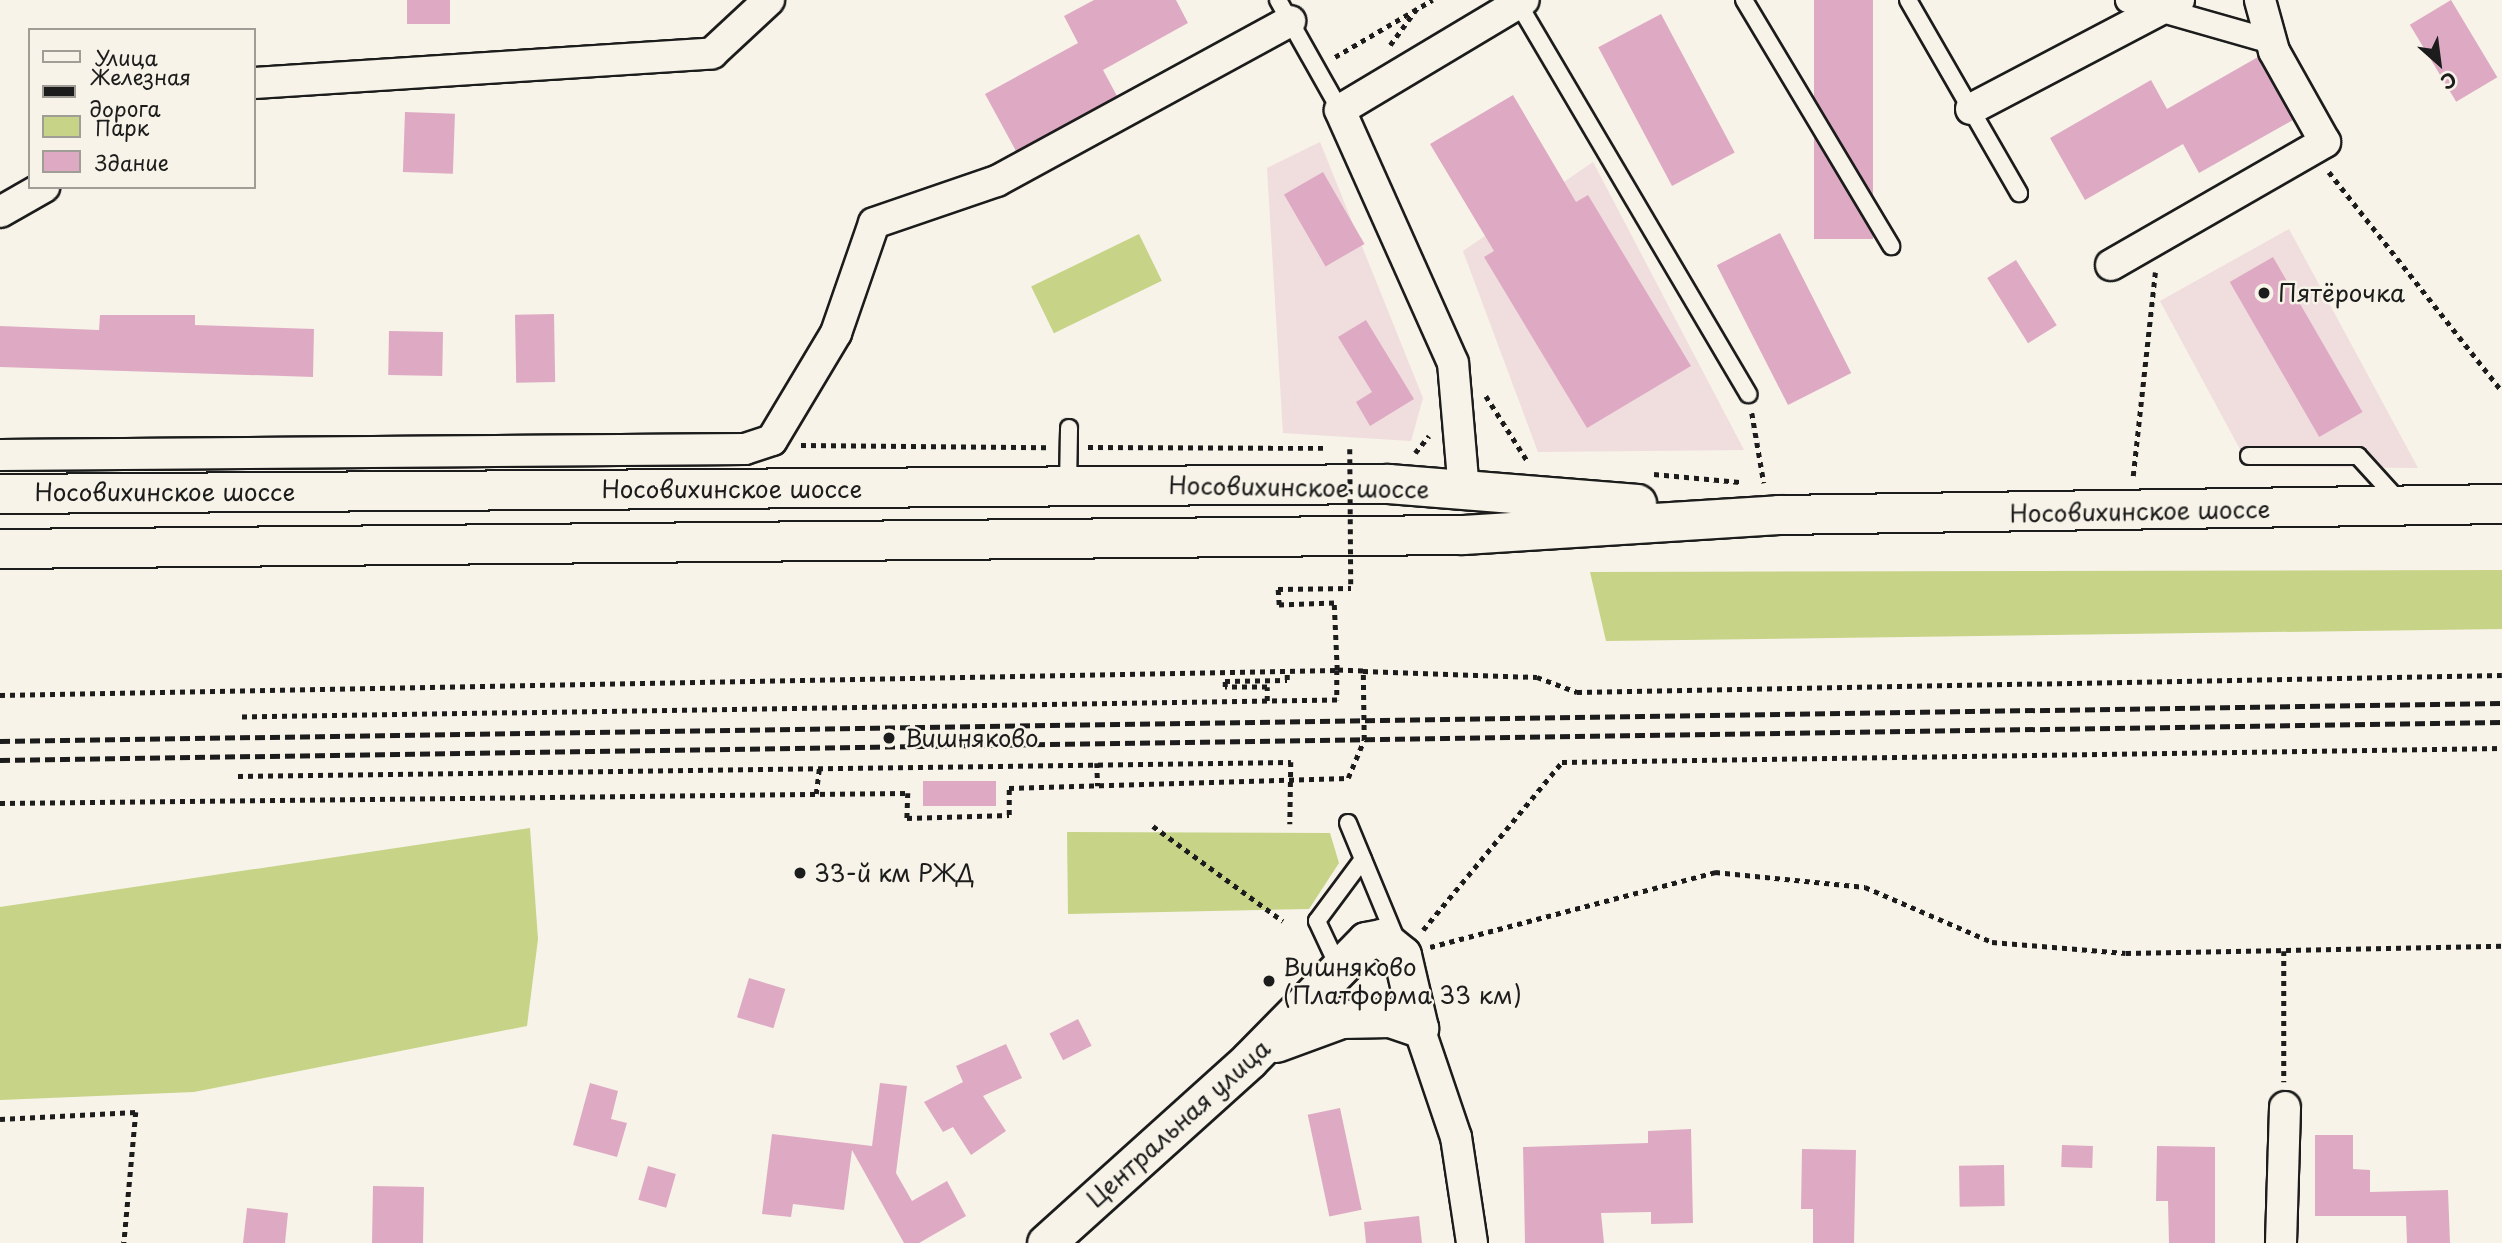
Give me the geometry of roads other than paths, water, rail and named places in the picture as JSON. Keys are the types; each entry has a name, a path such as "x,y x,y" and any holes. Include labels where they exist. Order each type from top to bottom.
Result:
{"main road":[{"name":"Носовихинское шоссе","path":"0,494 1389,484 1464,491 1772,499 2404,506 2502,504"},
{"name":"Носовихинское шоссе","path":"0,549 1463,535 1772,499"}],"street":[{"path":"256,83 712,53 769,0"},
{"path":"2127,0 2170,5 2271,41"},
{"path":"2111,265 2325,142 2271,41 2260,0"},
{"path":"1464,491 1453,363 1340,110 1521,2"},
{"path":"1971,109 2170,5"},
{"path":"0,455 745,449 772,440 836,332 874,223 997,181 1284,10"},
{"path":"0,212 40,189"},
{"name":"Носовихинское шоссе","path":"1463,535 1464,491"},
{"name":"Центральная улица","path":"1046,1243 1249,1060 1366,941 1381,938 1402,955"},
{"path":"1402,955 1419,1028 1456,1137 1472,1243"},
{"path":"1249,1060 1289,1035 1341,1019 1390,1018 1419,1028"},
{"path":"2281,1243 2284,1107"}],"lane":[{"path":"1744,0 1891,246"},
{"path":"1908,0 2019,193"},
{"path":"1521,2 1748,394"},
{"path":"1284,10 1340,110"},
{"path":"1068,487 1069,428"},
{"path":"2249,456 2358,456 2404,506"},
{"path":"1348,823 1402,955"},
{"path":"1339,968 1317,921 1363,859"}],"railway":[{"path":"0,741 2502,703"},
{"path":"0,760 2502,722"}],"place":[{"name":"Пятёрочка","path":"2264,293"},
{"name":"Вишняково","path":"889,738"},
{"name":"33-й км РЖД","path":"800,873"},
{"name":"Вишняково (Платформа 33 км)","path":"1269,981"}]}
